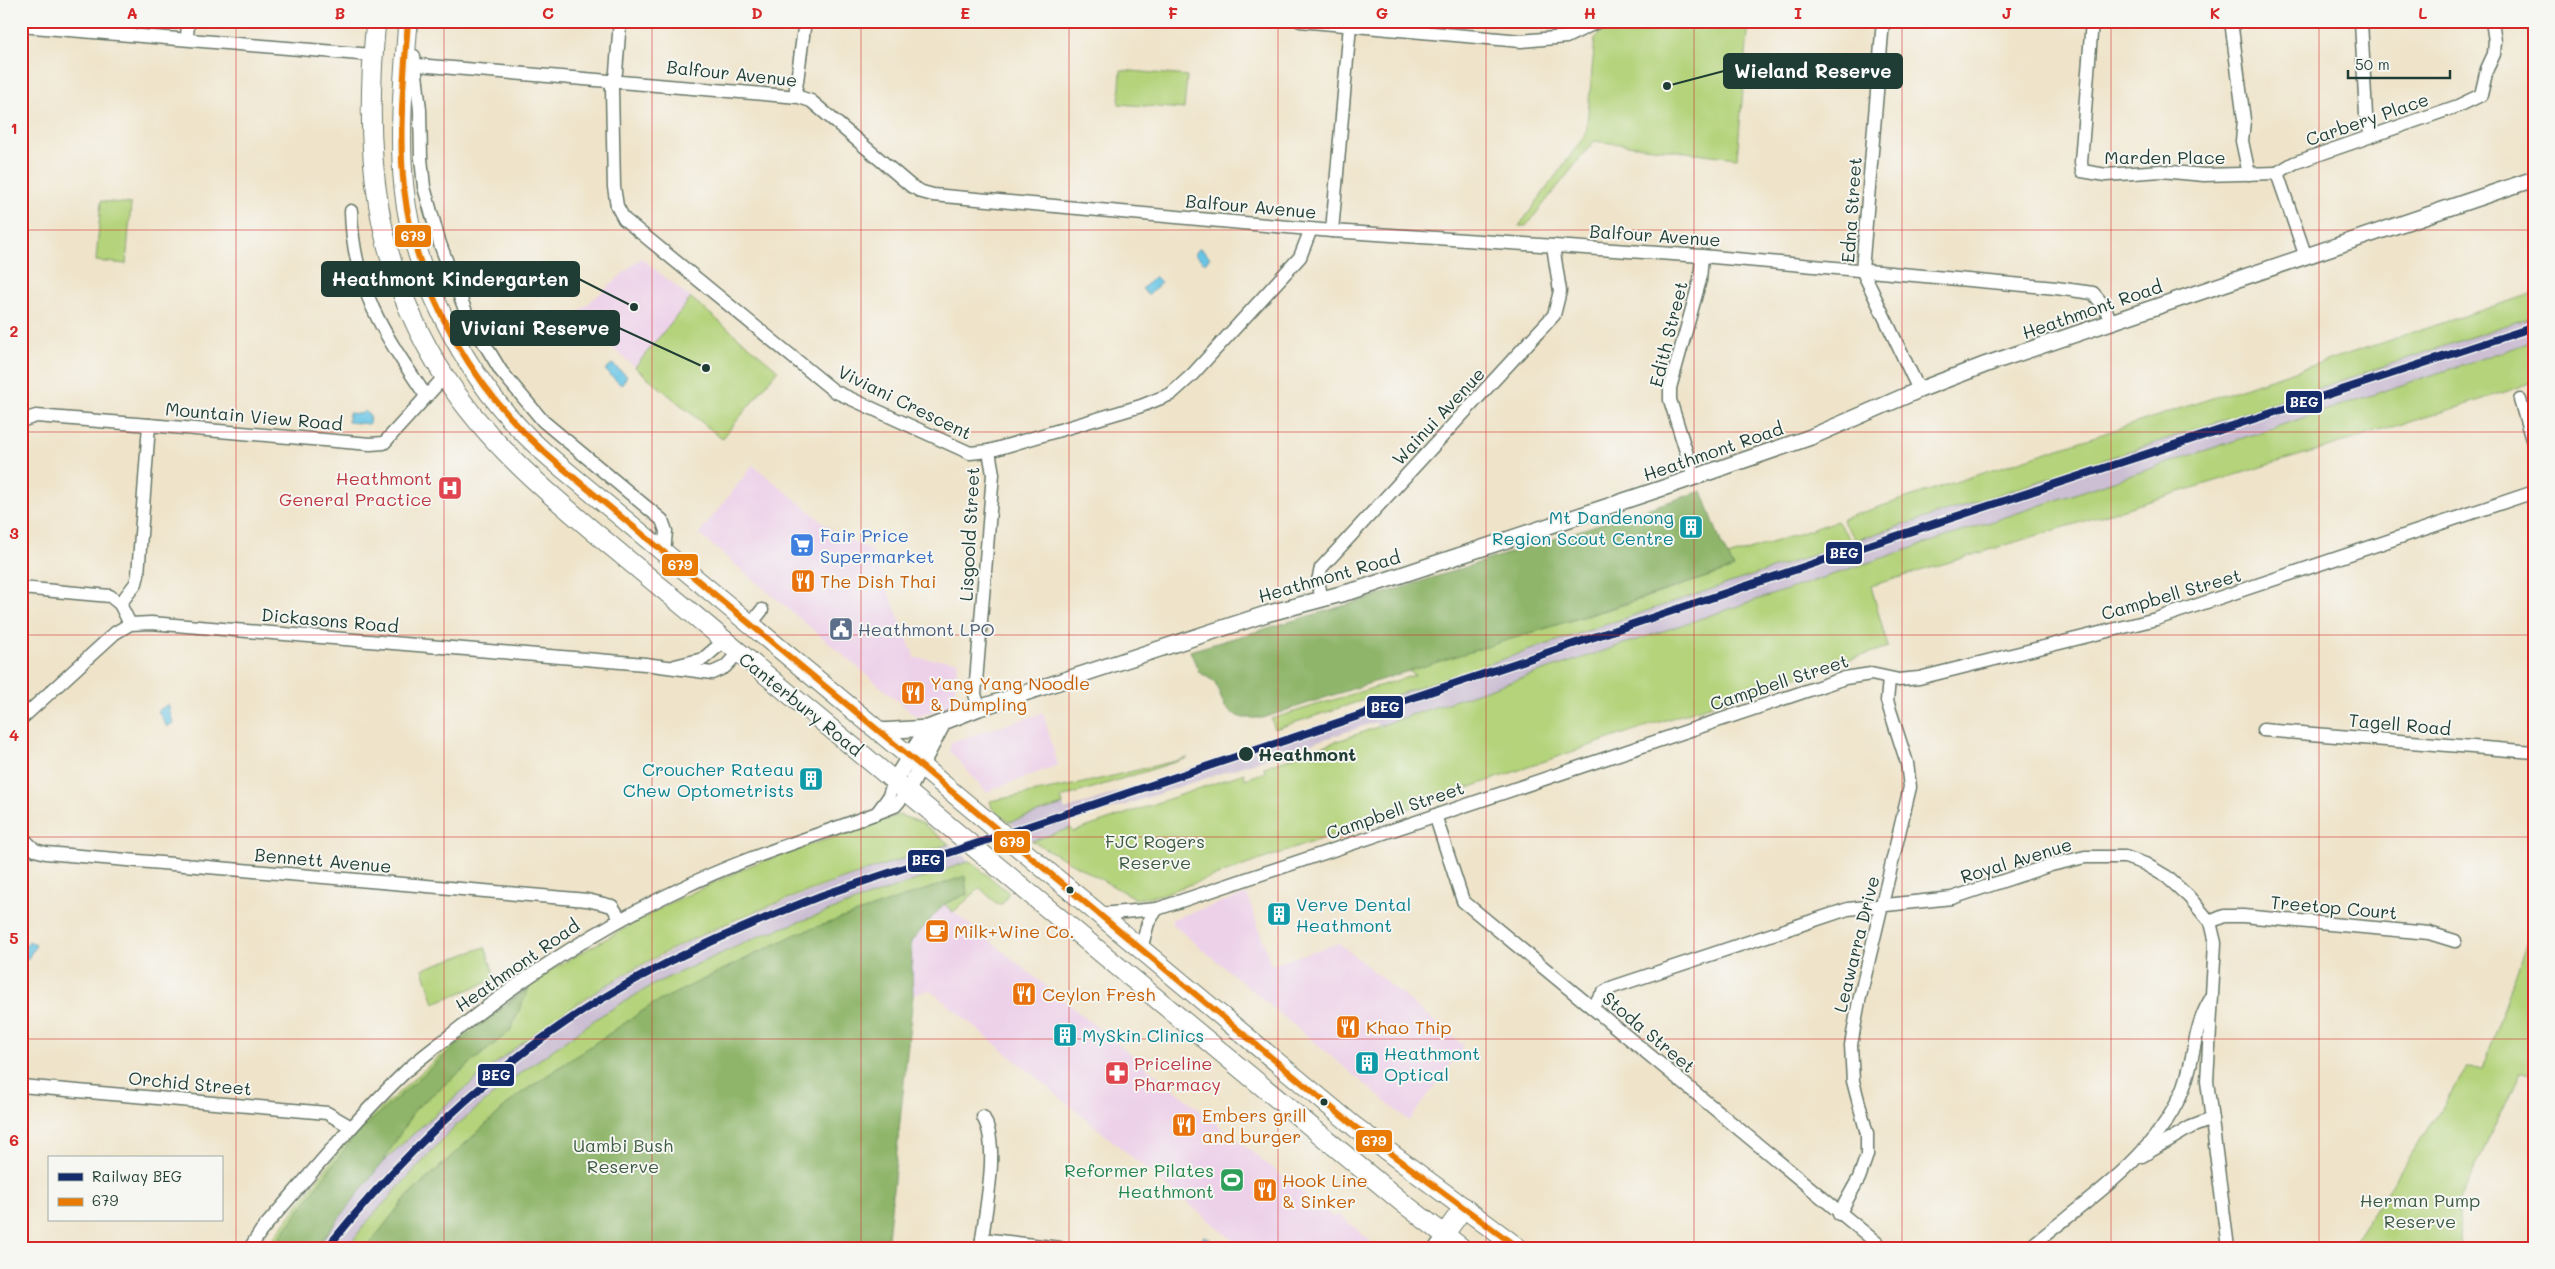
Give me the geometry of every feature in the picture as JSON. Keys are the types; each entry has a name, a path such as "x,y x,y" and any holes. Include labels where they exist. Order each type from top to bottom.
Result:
{"main road":[{"name":"Canterbury Road","path":"376,21 372,55 370,147 376,203 400,286 420,332 445,376 482,427 513,461 731,647 1251,1075 1439,1242 1462,1248"},
{"name":"Canterbury Road","path":"409,21 410,64 402,152 408,217 430,287 468,362 486,388 521,430 572,476 664,553 757,617 880,731 1355,1126 1518,1248"},
{"path":"731,647 757,617"},
{"path":"1043,902 1040,895 1040,882 1049,871"},
{"path":"1251,1075 1270,1054"},
{"path":"1439,1242 1464,1207"}],"street":[{"path":"187,39 188,21"},
{"name":"Viviani Crescent","path":"620,21 612,88 614,186 617,206 624,219 834,391 964,451 977,454 989,451 1141,406 1171,394 1192,375 1300,257 1311,229"},
{"path":"795,96 804,21"},
{"path":"1300,21 1350,25 1419,26 1521,40 1544,40 1566,37 1595,24"},
{"name":"Edna Street","path":"1883,21 1862,270 1919,390"},
{"name":"Marden Place","path":"2092,21 2081,162 2082,171 2106,175 2161,171 2204,175 2248,174"},
{"path":"2231,21 2244,120 2242,141 2248,174 2277,173 2306,257"},
{"path":"2361,21 2366,115 2371,136"},
{"name":"Carbery Place","path":"2277,173 2294,163 2466,104 2481,95 2487,69 2494,54 2495,41 2492,21"},
{"path":"1332,231 1350,25"},
{"path":"21,26 372,55"},
{"name":"Balfour Avenue","path":"410,64 795,96 811,101 911,186 927,194 1332,231 1702,256 2093,293 2105,307 2111,323"},
{"name":"Heathmont Road","path":"880,731 928,728 979,708 1266,614 1322,600 1694,477 1826,432 1919,390 2534,179"},
{"path":"351,211 352,243 370,304 389,341 426,396"},
{"name":"Wainui Avenue","path":"1322,600 1318,581 1321,568 1554,315 1560,291 1553,246"},
{"name":"Edith Street","path":"1694,477 1670,400 1670,388 1700,280 1702,256"},
{"name":"Mountain View Road","path":"120,604 136,583 138,575 149,425 370,444 384,443 445,376"},
{"path":"2520,400 2534,446"},
{"path":"21,421 36,416 149,425"},
{"name":"Lisgoold Street","path":"979,708 975,694 993,474 989,451"},
{"name":"Campbell Street","path":"1101,914 1157,909 1845,678 1871,674 1899,680 1920,678 2156,619 2534,492"},
{"path":"21,588 110,596 120,604 130,624 115,633 21,719"},
{"name":"Dickasons Road","path":"130,624 161,623 672,666 691,672 712,673"},
{"path":"731,647 725,667 712,673 703,660 731,647"},
{"name":"Dickasons Road","path":"672,666 703,660"},
{"name":"Leawarra Drive","path":"1840,1214 1859,1178 1867,1155 1868,1134 1853,1080 1850,1045 1910,787 1908,763 1887,700 1889,678"},
{"path":"901,787 916,761 943,723"},
{"path":"916,761 928,728"},
{"name":"Tagell Road","path":"2262,730 2534,752"},
{"name":"Heathmont Road","path":"250,1248 261,1231 351,1127 406,1071 499,996 559,955 620,918 685,886 748,859 876,814 888,798 901,787"},
{"name":"Stoda Street","path":"1435,815 1463,900 1883,1248"},
{"name":"Bennett Avenue","path":"21,836 35,850 46,853 587,900 612,906 620,918"},
{"name":"Royal Avenue","path":"1592,1008 1603,993 1613,987 1848,909 1952,898 2050,865 2086,857 2126,857 2162,874 2189,897 2210,922 2215,943 2207,1081 2228,1248"},
{"path":"1141,949 1148,923 1157,909"},
{"name":"Treetop Court","path":"2210,922 2224,916 2242,916 2428,933 2455,940"},
{"path":"2134,1161 2164,1125 2182,1093 2200,1016 2211,997"},
{"name":"Orchid Street","path":"21,1086 327,1113 351,1127"},
{"path":"983,1117 990,1133 992,1150 982,1243 1060,1248"},
{"path":"2030,1248 2134,1161 2192,1127 2212,1119"}],"shaded area":[{"path":"641,258 691,298 635,367 574,316"},
{"path":"2534,316 2534,341 1864,565 1856,540 2029,485"},
{"path":"753,465 835,532 872,551 915,658 958,661 954,704 917,717 699,534"},
{"path":"1852,542 1859,566 1378,727 1376,722 1070,823 1071,828 1032,841 1009,822 1063,805 1065,810 1373,707 1372,703"},
{"path":"1043,713 1058,765 986,792 950,751 951,742"},
{"path":"949,844 970,861 762,935 706,960 452,1129 366,1223 347,1248 316,1248 382,1163 436,1113 507,1054 610,983 690,941 775,905 871,869"},
{"path":"1247,894 1271,965 1339,943 1464,1046 1409,1121 1172,924 1172,919"},
{"path":"944,904 1334,1218 1338,1214 1379,1248 1242,1248 930,990 913,995 911,942"}],"green space":[{"path":"1614,21 1749,21 1737,158 1594,141 1526,226 1519,226 1586,134 1595,38"},
{"path":"1121,70 1187,76 1184,109 1119,104"},
{"path":"101,201 131,204 126,264 96,261"},
{"path":"2534,293 2534,316 2029,485 1856,540 1842,519"},
{"path":"691,298 778,370 722,439 635,367"},
{"name":"FJC Rogers Reserve","path":"2534,341 2534,382 2462,406 1871,586 1888,647 1626,733 1160,895 1136,899 1032,841 1071,828 1073,832 1244,773 1245,779 1265,772 1264,767 1414,714"},
{"path":"1702,491 1722,545 1734,568 1263,718 1243,718 1232,714 1225,707 1215,682 1199,672 1190,651 1370,598"},
{"path":"1837,521 1852,542 1372,703 1370,698 1275,729 1271,719 1415,675 1407,670 1626,604 1734,568 1728,557"},
{"path":"1188,758 1061,798 1063,805 1009,822 992,808 990,801 1083,783"},
{"path":"899,815 922,823 949,844 862,872 775,904 732,921 650,960 579,1002 549,1023 463,1090 382,1163 416,1108 510,1031 528,988 474,1030 354,1136 272,1248 266,1248 352,1134 462,1036 552,969 668,904 754,864"},
{"path":"970,861 1009,893 1002,904 997,904 980,888 953,912 944,904 967,894 964,877 653,1004 517,1096 406,1198 366,1248 347,1248 366,1223 452,1129 515,1077 600,1016 658,982 762,935"},
{"name":"Uambi Bush Reserve","path":"965,876 967,894 944,904 911,942 913,995 887,1248 366,1248 406,1198 517,1096 653,1004 796,934"},
{"name":"Herman Pump Reserve","path":"2534,922 2534,1074 2520,1073 2457,1206 2461,1248 2350,1248 2467,1068 2482,1069"},
{"path":"485,947 496,979 434,1003 423,969"},
{"path":"529,988 510,1031 416,1108 382,1163 316,1248 272,1248 354,1136 474,1030"}],"water":[{"path":"1200,248 1210,257 1205,263 1194,254"},
{"path":"1155,276 1161,282 1149,295 1142,289"},
{"path":"612,364 627,376 621,385 605,370"},
{"path":"364,411 370,415 369,424 348,422 349,413 361,414"},
{"path":"168,704 173,723 167,727 158,711"},
{"path":"29,941 36,945 27,960 21,957 21,955"},
{"path":"1204,1236 1210,1239 1209,1248 1199,1248 1200,1241"}],"rail line":[{"name":"BEG","path":"327,1248 395,1169 432,1132 510,1063 551,1032 595,1003 640,977 707,943 753,923 823,895 1857,549 2534,327"}],"transit line":[{"name":"679","path":"408,21 402,104 402,167 411,228 422,267 455,341 477,375 502,408 529,438 559,465 1355,1127 1518,1248"}],"place":[{"name":"Wieland Reserve","path":"1667,86"},
{"name":"Heathmont Kindergarten","path":"634,307"},
{"name":"Viviani Reserve","path":"706,368"},
{"name":"Heathmont General Practice","path":"450,488"},
{"name":"Mt Dandenong Region Scout Centre","path":"1691,527"},
{"name":"Fair Price Supermarket","path":"802,545"},
{"name":"The Dish Thai","path":"803,581"},
{"name":"Heathmont LPO","path":"841,629"},
{"name":"Yang Yang Noodle & Dumpling","path":"913,693"},
{"name":"Heathmont","path":"1246,754"},
{"name":"Croucher Rateau Chew Optometrists","path":"811,779"},
{"name":"Verve Dental Heathmont","path":"1279,914"},
{"name":"Milk+Wine Co.","path":"937,931"},
{"name":"Ceylon Fresh","path":"1024,994"},
{"name":"Khao Thip","path":"1348,1027"},
{"name":"MySkin Clinics","path":"1065,1035"},
{"name":"Heathmont Optical","path":"1367,1063"},
{"name":"Priceline Pharmacy","path":"1117,1073"},
{"name":"Embers grill and burger","path":"1184,1125"},
{"name":"Reformer Pilates Heathmont","path":"1232,1180"},
{"name":"Hook Line & Sinker","path":"1265,1190"}]}
